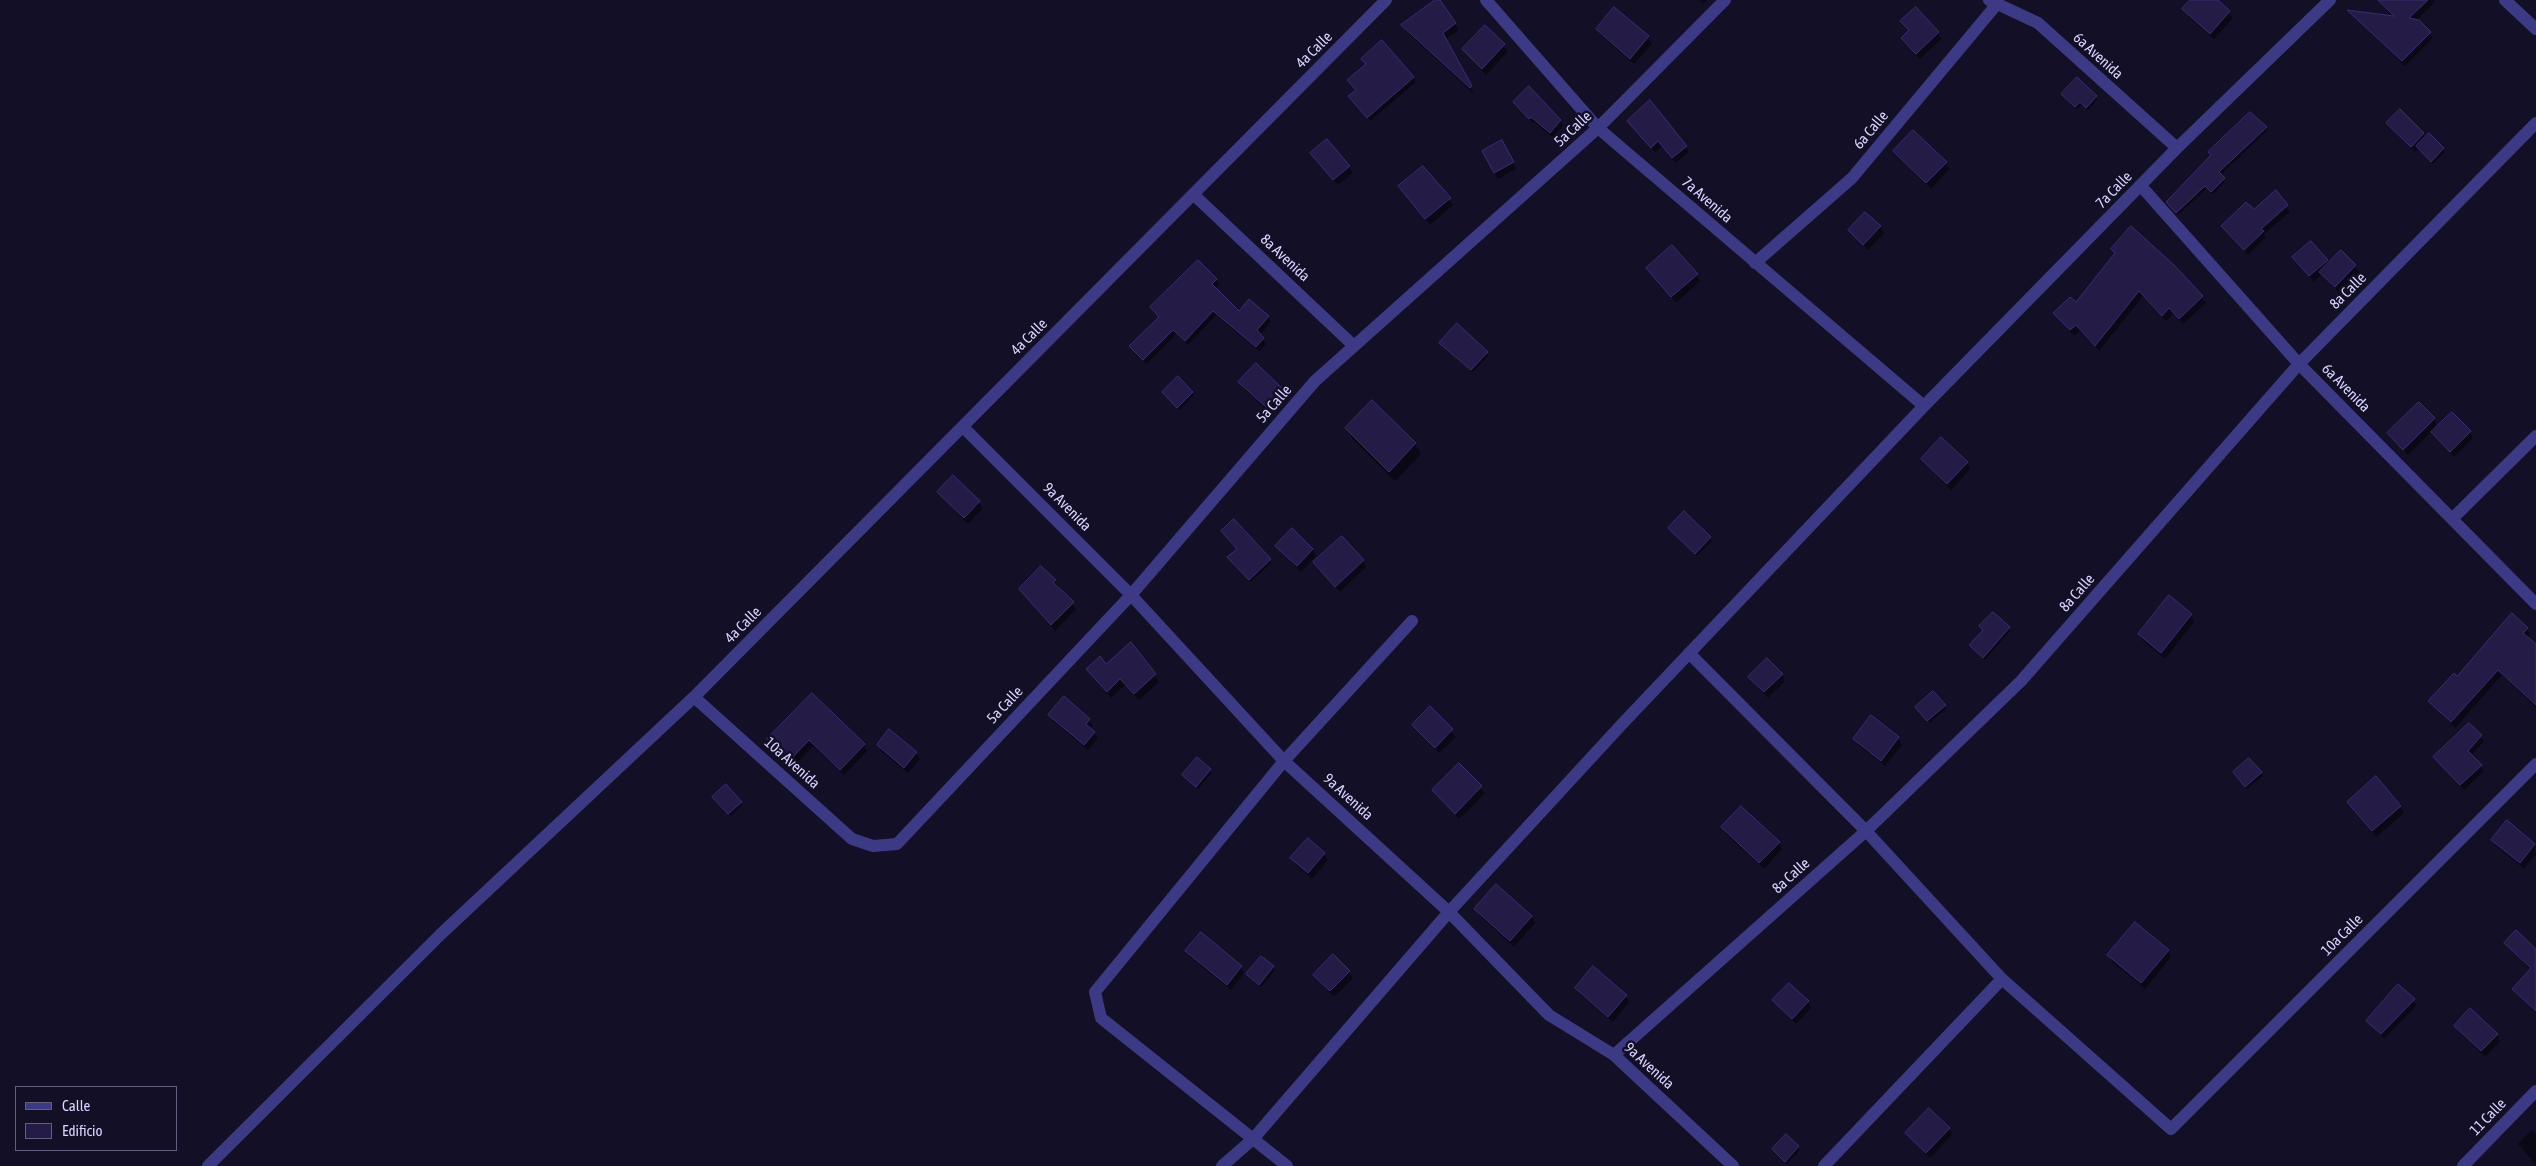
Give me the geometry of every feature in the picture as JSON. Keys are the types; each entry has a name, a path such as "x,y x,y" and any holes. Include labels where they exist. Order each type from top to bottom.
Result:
{"street":[{"name":"4a Calle","path":"208,1166 441,934 694,697 1386,0"},
{"name":"7a Avenida","path":"1486,0 1598,128 1924,406"},
{"name":"5a Calle","path":"873,846 897,844 1131,595 1315,381 1598,128 1725,0"},
{"name":"7a Calle","path":"1222,1166 1253,1139 1449,912 1689,653 1924,406 2177,148 2330,0"},
{"path":"2505,0 2536,28"},
{"name":"6a Avenida","path":"1993,2 2038,23 2177,148"},
{"name":"6a Calle","path":"1755,263 1852,178 1993,2"},
{"name":"8a Calle","path":"1614,1055 1866,831 2022,681 2299,364 2536,123"},
{"name":"6a Avenida","path":"2141,186 2299,364 2536,604"},
{"name":"8a Avenida","path":"1193,194 1354,346"},
{"name":"9a Avenida","path":"963,427 1131,595 1284,761 1449,912 1549,1015 1614,1055 1733,1166"},
{"path":"2452,519 2536,436"},
{"path":"1287,1166 1101,1018 1095,992 1284,761 1412,621"},
{"path":"1689,653 1866,831 2002,979 1824,1166"},
{"name":"10a Avenida","path":"694,697 852,839 873,846"},
{"name":"10a Calle","path":"2002,979 2171,1129 2536,764"},
{"name":"11 Calle","path":"2463,1166 2536,1092"}],"building":[{"path":"1435,0 1440,0 1456,23 1443,33 1472,86 1470,88 1401,25"},
{"path":"2190,0 2218,0 2230,11 2210,34 2182,9"},
{"path":"2378,0 2428,0 2409,18 2419,20 2431,32 2402,61 2347,10 2394,16"},
{"path":"1614,7 1649,36 1630,59 1596,29"},
{"path":"1916,7 1939,32 1916,54 1901,38 1909,30 1900,21"},
{"path":"1485,25 1505,44 1482,69 1462,49"},
{"path":"1382,40 1414,77 1367,118 1348,96 1356,90 1347,80 1366,64 1361,59"},
{"path":"2077,77 2097,96 2086,108 2080,102 2075,107 2061,94"},
{"path":"1529,86 1561,120 1550,133 1531,117 1529,119 1513,102"},
{"path":"1650,100 1687,146 1672,158 1658,141 1651,148 1627,121"},
{"path":"2400,109 2424,133 2411,147 2386,123"},
{"path":"2250,112 2267,127 2219,172 2225,178 2211,192 2205,186 2176,213 2166,202 2211,155 2208,152"},
{"path":"1913,130 1947,162 1926,183 1893,151"},
{"path":"2429,133 2444,148 2431,162 2416,146"},
{"path":"1327,139 1350,166 1333,180 1310,153"},
{"path":"1502,140 1514,162 1494,173 1482,151"},
{"path":"1423,166 1451,198 1425,219 1398,186"},
{"path":"2276,190 2288,205 2261,229 2264,231 2244,250 2221,226 2246,202 2254,209"},
{"path":"1865,212 1881,226 1863,245 1848,230"},
{"path":"2131,226 2174,265 2203,296 2179,319 2169,308 2162,316 2139,291 2095,346 2076,325 2070,330 2053,313 2070,297 2076,302 2115,253 2111,249"},
{"path":"2311,241 2328,260 2309,276 2292,257"},
{"path":"1672,245 1698,274 1671,297 1646,268"},
{"path":"2341,250 2356,265 2335,287 2319,272"},
{"path":"1198,260 1217,279 1212,284 1239,311 1249,299 1269,316 1257,330 1264,338 1256,347 1213,311 1185,341 1173,330 1143,360 1129,346 1159,317 1150,307"},
{"path":"1457,323 1488,352 1471,370 1439,343"},
{"path":"1256,363 1284,390 1267,408 1238,382"},
{"path":"1178,376 1193,392 1177,408 1162,392"},
{"path":"1372,400 1416,443 1389,472 1345,428"},
{"path":"2419,402 2435,418 2403,450 2387,433"},
{"path":"2452,412 2471,431 2450,452 2431,432"},
{"path":"1941,437 1968,462 1947,484 1921,459"},
{"path":"953,475 980,501 964,518 937,492"},
{"path":"1684,511 1711,537 1695,554 1668,528"},
{"path":"1234,519 1271,559 1249,580 1227,557 1237,549 1221,531"},
{"path":"1292,528 1313,549 1297,566 1275,546"},
{"path":"1342,536 1364,560 1335,587 1313,562"},
{"path":"1041,566 1056,580 1053,582 1074,602 1051,625 1019,589"},
{"path":"2169,595 2192,614 2161,653 2138,634"},
{"path":"1993,612 2010,627 1983,658 1969,645 1983,630 1979,626"},
{"path":"2512,613 2528,628 2523,633 2536,644 2536,705 2498,670 2451,722 2428,701 2454,673 2457,676"},
{"path":"1131,642 1156,674 1134,694 1120,679 1107,692 1086,669 1100,656 1106,664"},
{"path":"1767,658 1783,674 1764,692 1748,677"},
{"path":"1933,691 1946,705 1927,721 1915,707"},
{"path":"812,693 865,744 840,770 809,740 789,761 767,739"},
{"path":"1064,696 1090,719 1086,724 1095,732 1084,745 1048,715"},
{"path":"1430,706 1453,729 1435,748 1412,725"},
{"path":"1871,715 1899,737 1881,761 1853,739"},
{"path":"2469,723 2482,735 2468,751 2482,765 2460,785 2433,757"},
{"path":"889,729 917,752 904,768 877,745"},
{"path":"1197,757 1211,769 1196,787 1182,775"},
{"path":"2249,758 2262,772 2245,787 2233,772"},
{"path":"1459,763 1482,786 1455,814 1432,790"},
{"path":"2376,776 2401,806 2372,831 2347,802"},
{"path":"726,784 742,802 728,814 712,797"},
{"path":"1741,806 1780,842 1759,863 1721,827"},
{"path":"2507,820 2535,844 2520,863 2491,840"},
{"path":"1308,838 1325,853 1308,873 1290,858"},
{"path":"1496,884 1532,916 1510,941 1474,909"},
{"path":"2135,922 2169,950 2141,983 2107,955"},
{"path":"2516,930 2536,949 2536,1011 2512,989 2531,968 2504,943"},
{"path":"1201,932 1242,966 1227,985 1185,951"},
{"path":"1333,954 1350,971 1330,991 1313,975"},
{"path":"1261,956 1274,966 1259,985 1246,974"},
{"path":"1593,966 1627,995 1608,1017 1575,988"},
{"path":"1789,983 1809,1001 1792,1019 1772,1000"},
{"path":"2398,984 2415,999 2381,1034 2366,1021"},
{"path":"2470,1008 2498,1034 2481,1051 2454,1026"},
{"path":"1929,1108 1950,1128 1926,1153 1905,1133"},
{"path":"1786,1134 1799,1146 1785,1162 1772,1149"}]}
